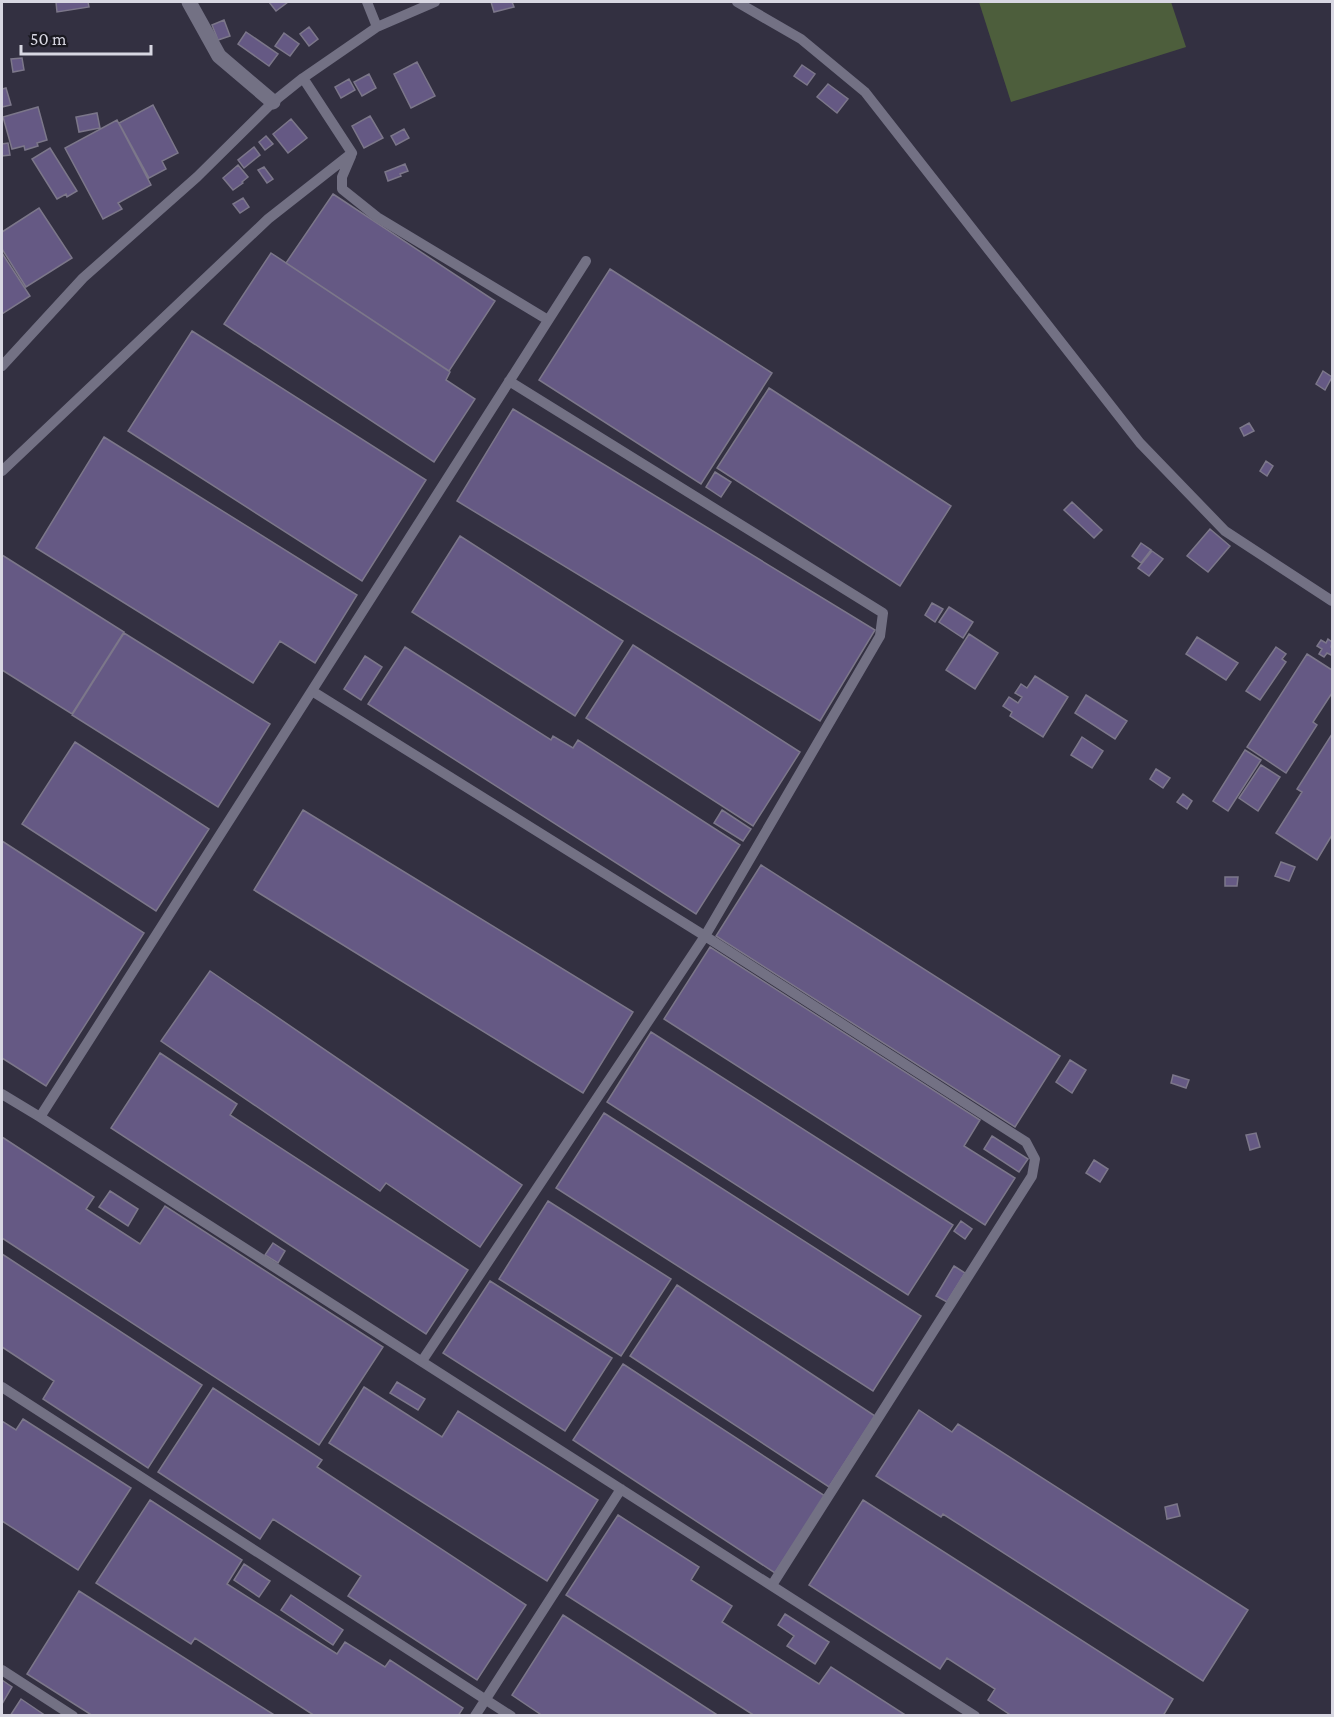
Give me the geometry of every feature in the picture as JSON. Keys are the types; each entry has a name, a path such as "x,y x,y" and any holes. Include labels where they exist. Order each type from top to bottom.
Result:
{"street":[{"path":"189,2 219,56 273,102"}],"lane":[{"path":"367,2 377,27"},
{"path":"2,366 83,278 197,177 273,102 303,78 377,27 435,2"},
{"path":"737,2 801,39 865,92 1140,443 1226,531 1332,601"},
{"path":"303,78 352,153"},
{"path":"352,153 342,177 342,189 377,217 549,320"},
{"path":"2,471 268,219 352,153"},
{"path":"40,1117 586,261"},
{"path":"422,1361 705,936 880,636 884,613 509,381"},
{"path":"312,691 705,936 1026,1142 1035,1160 1032,1176 772,1586"},
{"path":"2,1094 975,1716"},
{"path":"2,1387 511,1716"},
{"path":"475,1716 621,1489"},
{"path":"2,1670 73,1716"}],"green space":[{"path":"979,2 1171,2 1186,47 1011,102"}],"building":[{"path":"56,2 88,2 89,7 57,12"},
{"path":"269,2 288,2 276,11"},
{"path":"491,2 512,2 514,7 494,12"},
{"path":"224,20 230,36 218,40 212,25"},
{"path":"309,27 318,39 309,46 300,34"},
{"path":"246,32 278,54 269,66 238,44"},
{"path":"284,33 299,44 290,56 275,46"},
{"path":"22,58 24,70 13,72 11,59"},
{"path":"417,62 435,96 411,108 394,74"},
{"path":"802,65 815,74 807,85 794,76"},
{"path":"369,74 376,88 362,96 354,82"},
{"path":"349,79 355,90 341,98 335,87"},
{"path":"828,84 848,99 837,113 817,97"},
{"path":"6,88 11,105 2,107 2,89"},
{"path":"153,105 178,153 162,161 166,169 149,178 119,123"},
{"path":"38,107 47,140 25,150 24,146 12,149 3,117"},
{"path":"97,113 100,128 79,132 76,117"},
{"path":"370,116 383,138 364,148 352,126"},
{"path":"291,119 307,138 288,153 273,134"},
{"path":"117,120 151,185 118,203 122,209 103,219 65,148"},
{"path":"404,129 409,138 396,145 391,136"},
{"path":"266,136 273,144 265,150 259,142"},
{"path":"8,143 10,155 2,156 2,144"},
{"path":"254,147 260,155 244,168 238,160"},
{"path":"50,148 77,191 67,197 66,194 57,199 32,159"},
{"path":"405,164 408,171 388,181 385,172"},
{"path":"238,165 248,177 233,190 223,178"},
{"path":"264,167 273,179 267,183 258,170"},
{"path":"333,194 495,301 449,371 286,263"},
{"path":"243,198 249,207 240,213 233,204"},
{"path":"39,208 72,258 26,287 2,249 2,232"},
{"path":"2,253 30,296 2,314"},
{"path":"271,253 450,372 446,380 475,399 434,462 224,324"},
{"path":"610,269 772,373 701,484 539,380"},
{"path":"192,331 426,480 362,581 128,431"},
{"path":"1323,371 1332,377 1325,390 1316,384"},
{"path":"769,388 951,506 900,586 717,468"},
{"path":"513,409 875,630 820,721 457,501"},
{"path":"1249,423 1254,431 1244,436 1240,428"},
{"path":"104,437 357,595 315,663 280,641 253,683 36,548"},
{"path":"1266,461 1273,466 1267,476 1260,471"},
{"path":"715,472 731,482 721,497 706,487"},
{"path":"1072,502 1102,530 1094,538 1064,510"},
{"path":"1210,529 1230,546 1208,572 1187,556"},
{"path":"460,536 623,641 575,716 412,612"},
{"path":"1141,543 1151,550 1141,563 1132,556"},
{"path":"1152,551 1163,559 1149,576 1138,568"},
{"path":"2,555 124,632 72,714 2,670"},
{"path":"932,603 943,609 935,622 925,615"},
{"path":"949,607 973,622 963,638 939,622"},
{"path":"124,633 270,724 218,807 72,715"},
{"path":"969,634 998,653 975,689 946,670"},
{"path":"1197,637 1238,663 1226,680 1186,654"},
{"path":"1328,639 1332,642 1332,653 1331,655 1327,653 1324,657 1319,654 1322,649 1317,646 1321,640 1326,643"},
{"path":"633,645 800,752 753,826 586,718"},
{"path":"405,647 551,740 553,736 573,748 578,740 740,845 696,914 368,704"},
{"path":"1276,647 1286,654 1282,659 1286,662 1260,700 1246,691"},
{"path":"1307,654 1332,670 1332,693 1313,722 1317,725 1286,773 1247,747"},
{"path":"365,656 382,667 361,700 344,689"},
{"path":"1035,676 1068,697 1043,737 1010,716 1012,712 1003,706 1009,697 1018,703 1022,697 1015,693 1021,684 1027,688"},
{"path":"1086,695 1127,721 1115,739 1075,713"},
{"path":"1332,734 1332,835 1317,860 1276,833 1302,792 1297,789"},
{"path":"1082,737 1103,751 1092,768 1071,755"},
{"path":"75,742 209,829 156,911 22,824"},
{"path":"1245,750 1261,760 1228,811 1213,801"},
{"path":"1261,765 1280,777 1258,811 1239,798"},
{"path":"1156,769 1170,778 1163,788 1150,779"},
{"path":"1183,794 1192,801 1187,809 1177,802"},
{"path":"303,810 633,1012 583,1093 254,890"},
{"path":"722,810 751,829 743,841 714,823"},
{"path":"2,841 144,933 46,1086 2,1058"},
{"path":"1281,862 1295,867 1289,881 1275,876"},
{"path":"761,865 1060,1056 1015,1127 716,936"},
{"path":"1225,877 1238,877 1237,886 1225,886"},
{"path":"710,947 980,1120 964,1146 1015,1178 985,1225 664,1019"},
{"path":"210,971 522,1185 480,1247 386,1183 380,1191 161,1041"},
{"path":"651,1032 953,1225 908,1295 607,1102"},
{"path":"160,1053 237,1104 230,1115 468,1270 426,1334 111,1128"},
{"path":"1070,1060 1086,1070 1072,1093 1056,1082"},
{"path":"1173,1075 1189,1080 1186,1088 1171,1083"},
{"path":"604,1113 921,1316 873,1391 556,1188"},
{"path":"1256,1133 1260,1147 1250,1150 1246,1135"},
{"path":"992,1136 1028,1159 1019,1172 984,1149"},
{"path":"2,1137 94,1197 86,1209 140,1244 165,1206 383,1347 319,1445 2,1238"},
{"path":"1094,1160 1108,1169 1100,1182 1086,1173"},
{"path":"110,1191 138,1209 128,1226 99,1207"},
{"path":"548,1201 671,1279 621,1356 499,1279"},
{"path":"961,1221 972,1229 965,1239 954,1231"},
{"path":"273,1243 285,1251 278,1263 265,1255"},
{"path":"2,1254 202,1385 148,1468 43,1399 54,1381 2,1347"},
{"path":"954,1266 965,1273 947,1302 936,1296"},
{"path":"490,1281 612,1358 565,1431 443,1353"},
{"path":"677,1285 875,1416 829,1487 630,1356"},
{"path":"623,1364 825,1496 775,1573 573,1440"},
{"path":"397,1382 425,1399 418,1410 390,1393"},
{"path":"364,1387 442,1437 458,1411 598,1500 547,1581 329,1443"},
{"path":"213,1388 322,1460 317,1467 526,1605 477,1680 348,1596 361,1576 273,1519 260,1539 158,1472"},
{"path":"919,1410 952,1432 958,1424 1248,1610 1203,1681 943,1514 941,1517 876,1476"},
{"path":"23,1419 131,1488 78,1570 2,1521 2,1421 16,1430"},
{"path":"150,1500 242,1560 227,1584 337,1654 345,1642 385,1667 390,1660 463,1708 458,1716 315,1716 195,1638 191,1644 96,1583"},
{"path":"863,1500 1173,1699 1163,1716 1012,1716 988,1700 995,1689 947,1658 940,1669 809,1585"},
{"path":"1177,1504 1180,1516 1167,1519 1165,1507"},
{"path":"618,1515 699,1567 691,1580 732,1606 722,1622 819,1684 831,1667 907,1716 755,1716 566,1595"},
{"path":"244,1564 270,1581 259,1597 234,1580"},
{"path":"79,1591 276,1716 93,1716 27,1674"},
{"path":"291,1595 343,1630 333,1645 281,1610"},
{"path":"785,1614 829,1642 815,1664 787,1646 794,1636 778,1625"},
{"path":"563,1615 719,1716 543,1716 512,1695"},
{"path":"2,1680 12,1687 2,1704"},
{"path":"21,1699 46,1716 10,1716"}]}
